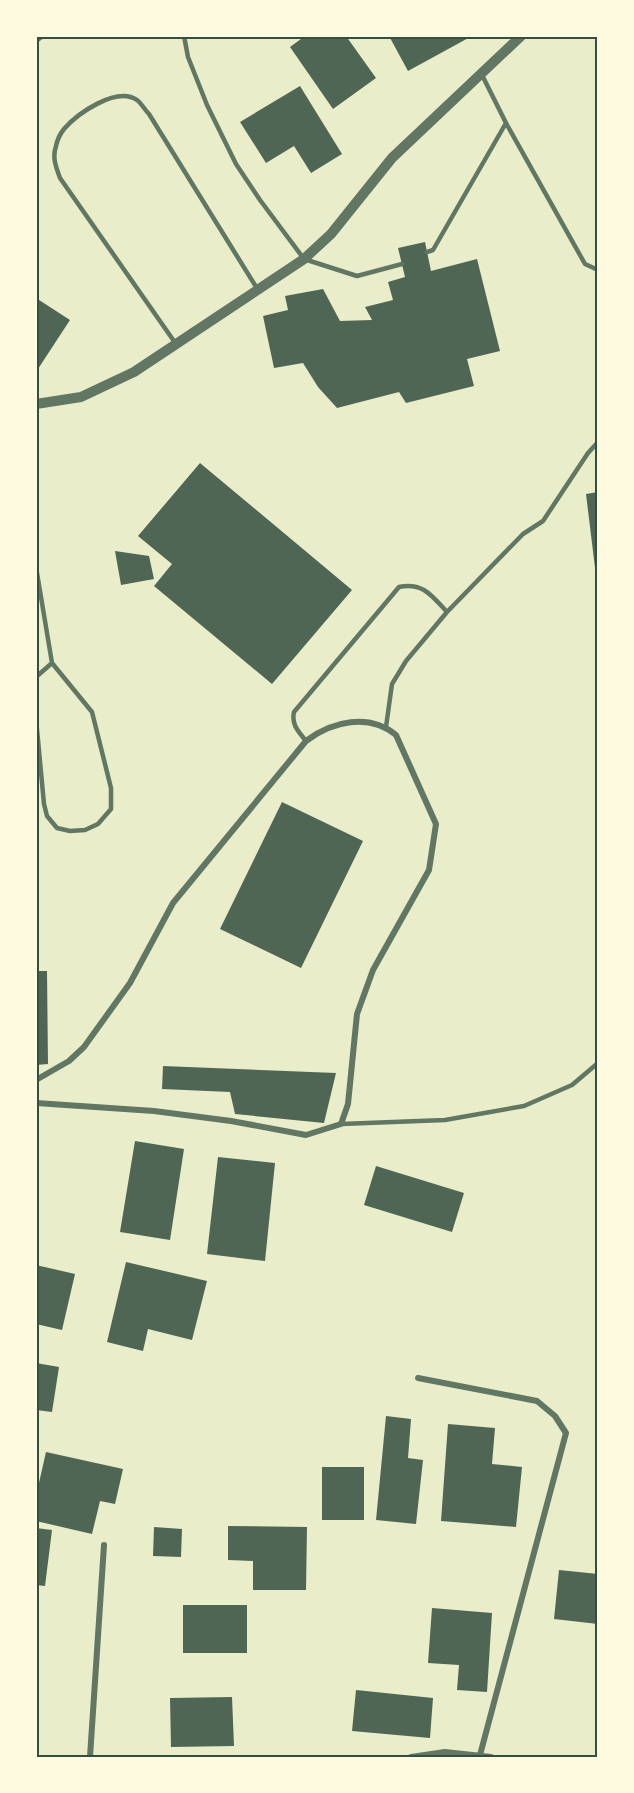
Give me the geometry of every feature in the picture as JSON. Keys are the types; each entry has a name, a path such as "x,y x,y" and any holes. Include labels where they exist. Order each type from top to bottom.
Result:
{"street":[{"path":"36,404 81,397 134,372 304,259 331,234 392,158 521,36"},
{"path":"36,1080 69,1061 84,1047 130,983 173,903 306,741 320,731 344,722 375,724 386,727 396,735 436,824 429,870 373,970 357,1014 348,1104 341,1124 306,1135 231,1121 154,1111 36,1103"},
{"path":"418,1378 537,1401 555,1416 566,1433 480,1755"},
{"path":"90,1757 104,1545"},
{"path":"411,1757 446,1752 491,1757"}],"lane":[{"path":"36,41 43,36"},
{"path":"184,36 189,57 207,105 236,164 304,259 357,276 402,264"},
{"path":"481,73 506,123 585,264 598,270"},
{"path":"176,345 60,178 54,161 55,148 62,131 78,117 111,96 124,96 137,100 149,114 258,290"},
{"path":"427,252 433,250 506,123"},
{"path":"386,727 392,684 406,661 447,612 523,534 543,521 588,453 598,442"},
{"path":"36,567 52,663 92,712 111,788 111,809 98,824 85,830 70,831 57,828 47,816 36,719"},
{"path":"306,741 295,727 292,719 294,712 399,587 409,585 421,587 447,612"},
{"path":"36,677 52,663"},
{"path":"341,1124 445,1120 524,1106 572,1085 598,1063"}],"building":[{"path":"305,36 346,36 376,78 333,109 290,47"},
{"path":"389,36 472,36 408,71"},
{"path":"300,86 342,154 311,173 294,146 266,163 240,122"},
{"path":"425,242 431,271 477,259 500,351 467,359 474,386 406,403 399,392 337,408 318,387 303,363 274,368 263,316 288,310 285,296 323,289 340,321 372,320 365,307 393,300 388,282 405,277 398,248"},
{"path":"36,298 70,320 36,372"},
{"path":"200,463 352,590 272,684 154,586 172,564 138,536"},
{"path":"598,492 598,575 596,576 586,494"},
{"path":"115,551 149,556 154,579 121,585"},
{"path":"282,802 363,841 301,968 220,929"},
{"path":"36,971 47,971 48,1064 36,1065"},
{"path":"163,1066 336,1073 324,1123 235,1114 230,1092 162,1089"},
{"path":"135,1141 184,1149 170,1240 120,1232"},
{"path":"218,1157 275,1163 265,1261 207,1254"},
{"path":"376,1166 464,1193 452,1232 364,1205"},
{"path":"126,1262 207,1281 192,1340 148,1329 143,1351 107,1342"},
{"path":"36,1265 75,1274 62,1330 36,1324"},
{"path":"36,1363 59,1367 52,1412 36,1410"},
{"path":"386,1416 411,1419 408,1458 423,1460 416,1524 376,1520"},
{"path":"448,1424 495,1428 492,1464 522,1467 516,1527 441,1521"},
{"path":"46,1452 123,1469 115,1504 100,1501 92,1534 36,1521 36,1496"},
{"path":"322,1467 364,1467 364,1520 322,1520"},
{"path":"228,1526 307,1527 306,1590 253,1590 253,1561 228,1560"},
{"path":"154,1527 182,1529 181,1557 153,1556"},
{"path":"36,1528 52,1530 45,1586 36,1585"},
{"path":"559,1570 598,1574 598,1624 554,1619"},
{"path":"183,1605 247,1605 247,1653 183,1653"},
{"path":"432,1608 492,1613 487,1692 457,1690 459,1665 428,1663"},
{"path":"356,1690 433,1698 430,1738 352,1731"},
{"path":"232,1697 234,1746 171,1747 170,1698"}]}
